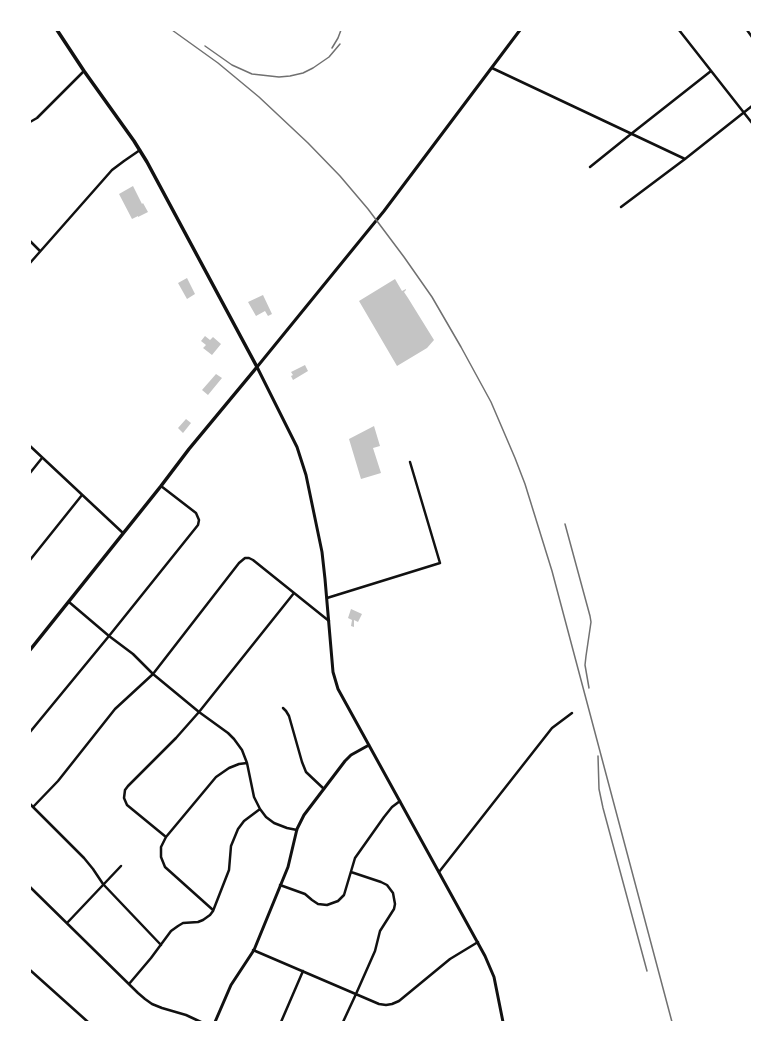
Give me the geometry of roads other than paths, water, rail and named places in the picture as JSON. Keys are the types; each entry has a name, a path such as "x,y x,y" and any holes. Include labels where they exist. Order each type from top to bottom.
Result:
{"main road":[{"path":"30,650 189,449 257,367 140,150 57,30"}],"street":[{"path":"503,1022 494,977 488,962 341,695 336,682 333,669 320,539 306,475 302,460 292,437 257,367 384,211 520,30"},
{"path":"678,30 752,123"},
{"path":"747,30 752,37"},
{"path":"492,68 685,159"},
{"path":"30,122 37,118 84,71"},
{"path":"590,167 711,71"},
{"path":"621,207 752,106"},
{"path":"30,263 112,170 140,150"},
{"path":"30,241 40,251"},
{"path":"30,446 123,533"},
{"path":"30,473 42,458"},
{"path":"327,598 440,563 410,462"},
{"path":"30,732 198,525 199,520 196,514 161,486"},
{"path":"30,560 82,495"},
{"path":"33,807 58,781 115,709 153,674 239,563 246,558 253,560 329,621"},
{"path":"166,837 127,805 124,798 125,790 176,738 199,712 294,593"},
{"path":"69,602 133,654 153,674 199,712 228,733 242,750 247,763 254,797 260,810 274,823 297,830"},
{"path":"283,708 289,716 306,772 324,789"},
{"path":"439,872 552,728 572,712"},
{"path":"215,1022 231,986 253,950 288,866 297,830 304,815 345,761 351,755 369,745"},
{"path":"213,910 165,867 161,852 163,842 216,777 229,768 247,763"},
{"path":"280,885 305,894 318,904 327,905 338,901 344,895 355,858 388,812 400,801"},
{"path":"30,804 84,858 94,869 103,884 161,945"},
{"path":"129,984 169,933 176,927 183,923 198,922 210,915 230,870 231,846 238,829 244,821 260,810"},
{"path":"67,923 121,866"},
{"path":"343,1022 374,951 380,930 394,909 395,904 393,893 387,885 350,872"},
{"path":"30,887 138,993 152,1004 186,1015 201,1022"},
{"path":"253,950 379,1004 392,1004 399,1001 450,959 478,942"},
{"path":"30,970 88,1022"},
{"path":"281,1022 303,971"}],"railway":[{"path":"172,30 218,63 259,97 308,143 340,176 368,209 432,297 491,402 525,484 552,571 672,1022"},
{"path":"332,48 341,30"},
{"path":"205,46 232,65 252,74 279,77 303,73 313,68 329,57 340,44"},
{"path":"565,524 591,622 585,665 589,688"},
{"path":"598,756 599,789 603,808 647,971"}]}
